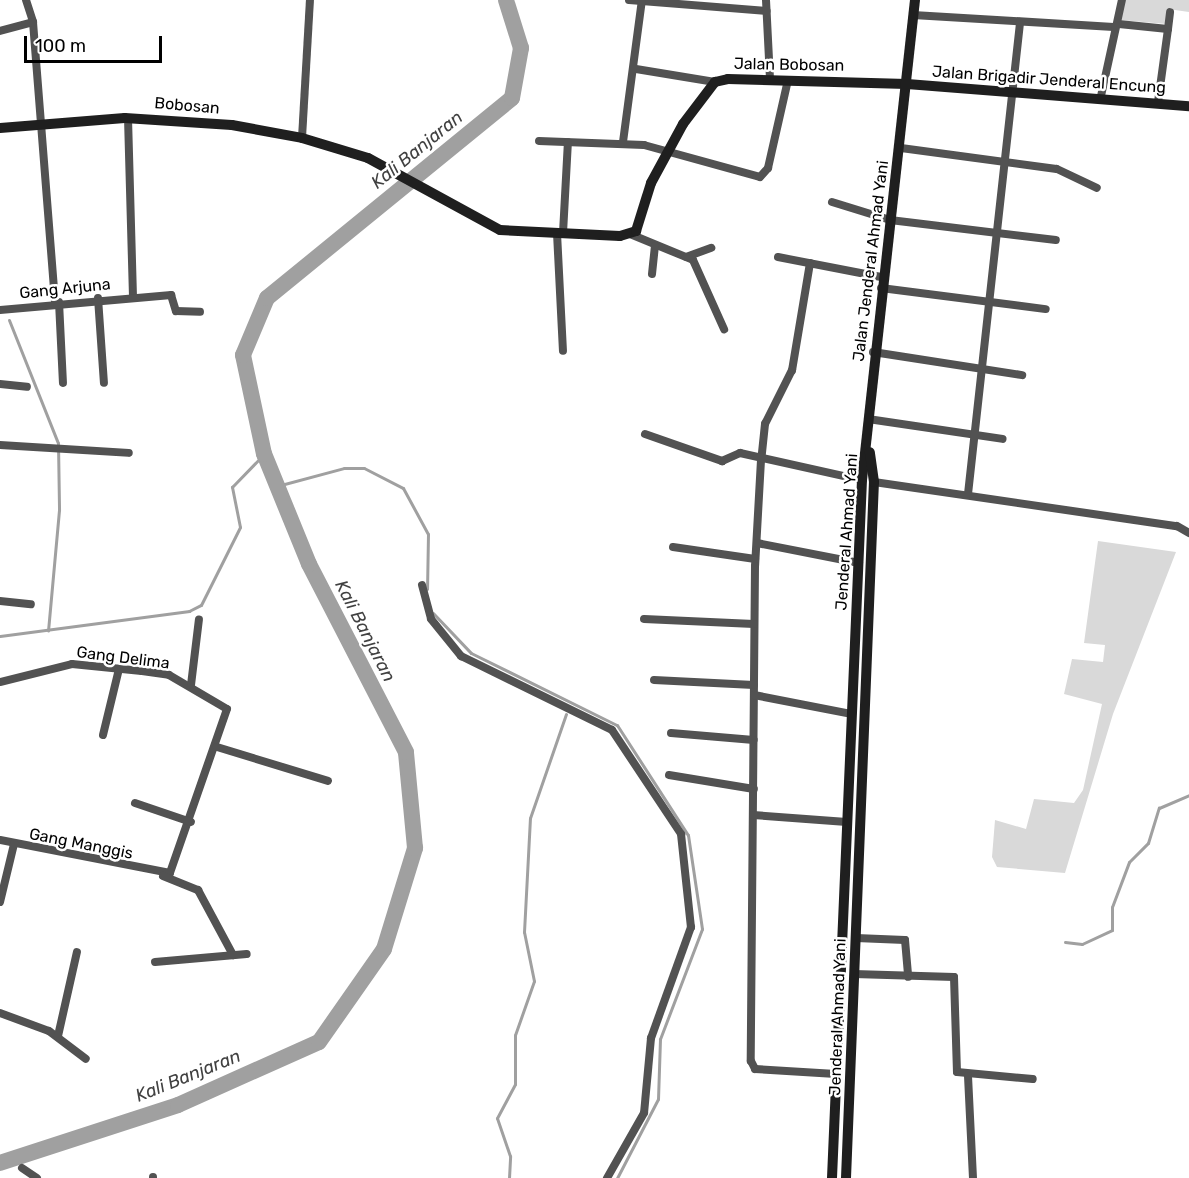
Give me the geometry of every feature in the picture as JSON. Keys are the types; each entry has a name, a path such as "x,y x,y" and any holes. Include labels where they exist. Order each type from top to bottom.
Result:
{"main road":[{"name":"Jalan Jenderal Ahmad Yani","path":"868,443 872,352 901,148 915,0"},
{"name":"Jalan Bobosan","path":"630,234 639,227 651,183 667,153 716,82 788,80 907,84"},
{"name":"Jalan Brigadir Jenderal Encung","path":"907,84 1101,96 1189,106"},
{"name":"Bobosan","path":"0,128 40,123 128,118 179,118 302,138 368,158 446,203 500,230 560,233"},
{"path":"560,233 630,234"},
{"name":"Jenderal Ahmad Yani","path":"831,1178 862,480 868,443"},
{"name":"Jenderal Ahmad Yani","path":"846,1178 874,482 868,443"},
{"path":"843,918 857,919"},
{"path":"837,1047 851,1048"}],"street":[{"path":"26,0 33,22 63,383"},
{"path":"302,138 310,0"},
{"path":"629,0 767,11"},
{"path":"766,0 771,80"},
{"path":"1101,96 1122,0"},
{"path":"623,142 636,69 642,1"},
{"path":"1158,102 1170,12"},
{"path":"913,15 1168,29"},
{"path":"0,31 33,22"},
{"path":"968,494 1016,91 1020,22"},
{"path":"636,69 716,82"},
{"path":"539,141 623,142 765,175 788,80"},
{"path":"128,118 133,296"},
{"path":"563,351 560,233 568,142"},
{"path":"901,148 1007,159 1073,172 1097,188"},
{"path":"832,202 890,220 1056,240"},
{"path":"630,234 686,257 697,267 724,329"},
{"path":"652,274 655,246"},
{"path":"686,257 711,248"},
{"path":"778,257 810,263 880,283 992,304 1046,309"},
{"path":"810,263 792,370 765,424 761,460 754,624 752,1067 836,1074"},
{"name":"Gang Arjuna","path":"0,310 98,298 171,295 176,311 200,312"},
{"path":"98,298 104,383"},
{"path":"872,352 1022,375"},
{"path":"0,384 27,387"},
{"path":"868,419 975,433 1003,439"},
{"path":"645,434 722,461 734,453 862,480"},
{"path":"0,445 48,451 129,453"},
{"path":"874,482 1177,526 1189,533"},
{"path":"757,543 859,563"},
{"path":"673,547 756,559"},
{"path":"422,585 431,620 461,656 585,714 621,739 669,810 685,848 692,916 651,1038 644,1113 608,1178"},
{"path":"0,601 31,603"},
{"path":"191,685 199,619"},
{"path":"644,619 754,624"},
{"name":"Gang Delima","path":"0,682 55,665 119,669 169,675 191,685 227,709 217,747 172,869 159,874"},
{"path":"103,735 119,669"},
{"path":"654,680 754,685"},
{"path":"754,695 852,714"},
{"path":"671,733 754,740"},
{"path":"217,747 328,781"},
{"path":"669,776 754,789"},
{"path":"135,803 191,822"},
{"path":"753,815 847,822"},
{"name":"Gang Manggis","path":"0,840 159,874 198,890 233,955"},
{"path":"0,902 14,844"},
{"path":"856,938 905,940 908,977"},
{"path":"58,1036 77,952"},
{"path":"155,962 247,954"},
{"path":"854,974 954,977 957,1072 968,1076 1033,1079"},
{"path":"0,1013 58,1036 86,1059"},
{"path":"968,1076 973,1178"},
{"path":"22,1168 37,1178"}],"shaded area":[{"path":"1122,0 1189,0 1189,12 1168,9 1166,24 1121,20"},
{"path":"1098,541 1176,552 1113,714 1065,873 997,867 992,857 995,820 1026,829 1034,799 1074,803 1083,790 1102,704 1064,694 1072,659 1103,662 1105,645 1084,643"}],"waterway":[{"name":"Kali Banjaran","path":"0,1163 178,1105 319,1042 384,949 415,848 406,752 309,564 264,454 243,355 267,298 512,98 521,48 506,0"},
{"path":"9,320 58,443 59,510 48,630"},
{"path":"0,636 189,611 201,605 240,527 232,487 264,454"},
{"path":"277,486 344,468 364,468 403,488 428,534 427,589"},
{"path":"433,613 471,653 617,725 688,835 702,929 660,1039 658,1099 617,1178"},
{"path":"509,1178 510,1156 497,1118 515,1084 515,1035 534,981 524,932 530,818 566,714"},
{"path":"1065,942 1082,944 1112,930 1112,907 1129,862 1148,843 1159,808 1189,795"}]}
